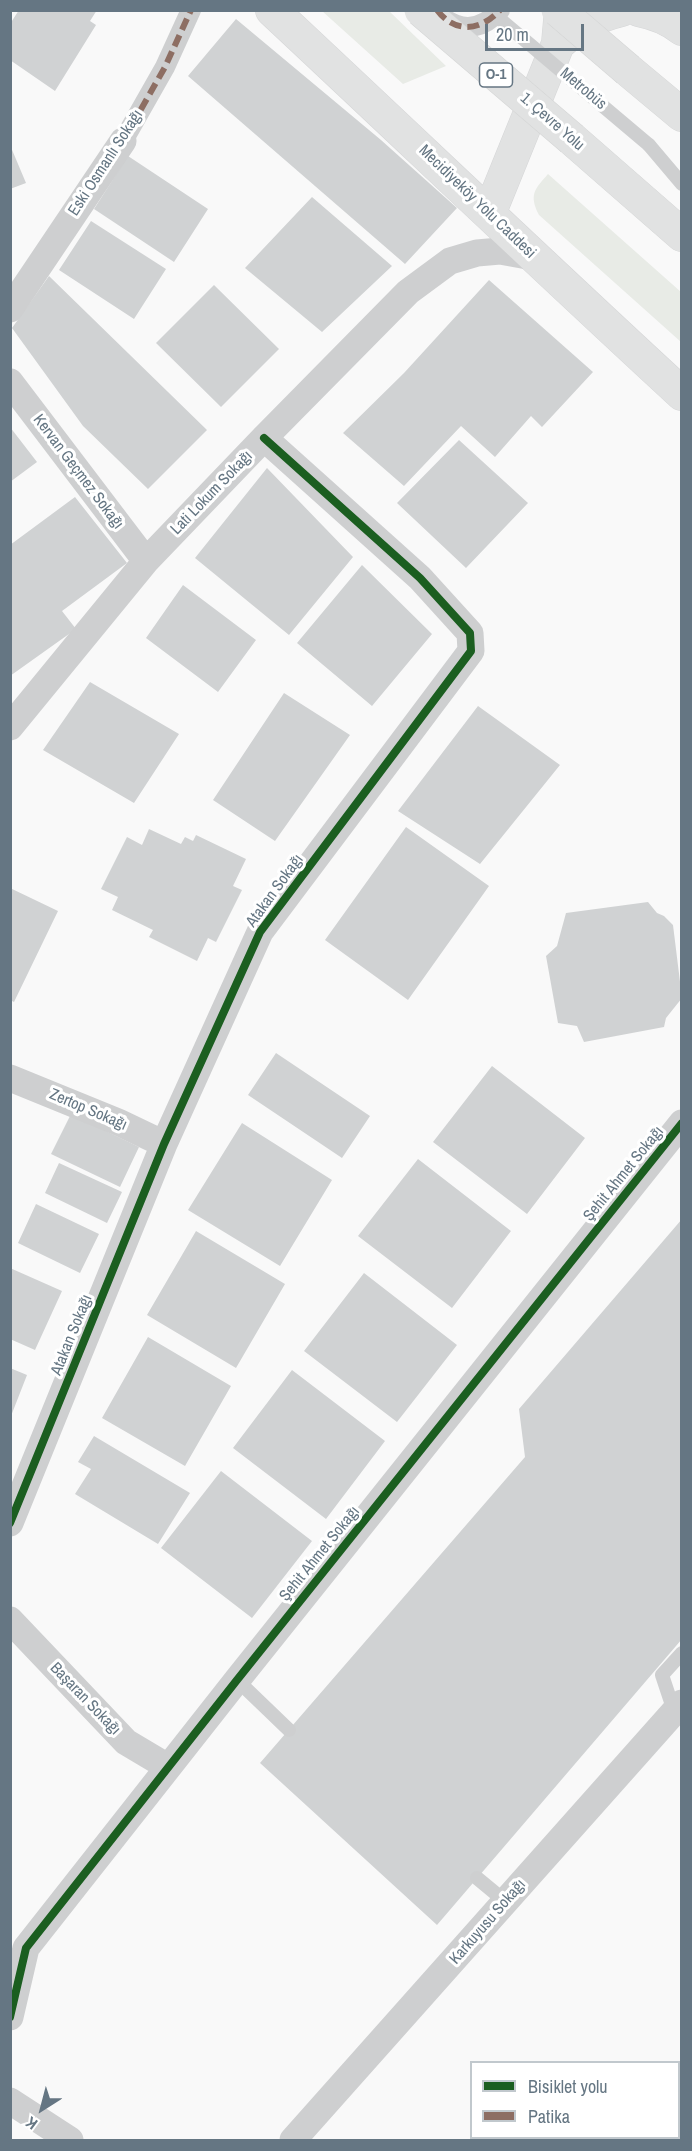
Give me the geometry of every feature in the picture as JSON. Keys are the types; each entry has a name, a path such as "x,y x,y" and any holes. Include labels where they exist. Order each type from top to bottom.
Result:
{"main road":[{"name":"Mecidiyeköy Yolu Caddesi","path":"272,10 681,394"},
{"name":"1. Çevre Yolu","path":"421,10 681,235"},
{"path":"489,214 558,44 559,10"},
{"path":"559,10 681,115"},
{"path":"558,44 581,25 621,10"},
{"path":"639,10 673,22 681,28"}],"street":[{"name":"Eski Osmanlı Sokağı","path":"10,309 123,141 165,67 191,10"},
{"path":"437,10 452,24 470,28 482,25 500,10"},
{"name":"Lati Lokum Sokağı","path":"10,727 146,561 408,292 450,261 477,253 500,252 533,257"},
{"name":"Kervan Geçmez Sokağı","path":"10,382 146,561"},
{"name":"Atakan Sokağı","path":"10,1523 164,1144 260,932 471,651 470,633 420,578 264,438"},
{"name":"Zertop Sokağı","path":"10,1078 118,1122 164,1144"},
{"name":"Şehit Ahmet Sokağı","path":"10,2017 26,1948 681,1123"},
{"name":"Başaran Sokağı","path":"10,1620 126,1742 168,1767"},
{"name":"Karkuyusu Sokağı","path":"307,2136 383,2041 678,1707"},
{"path":"10,2102 70,2140"}],"lane":[{"name":"Metrobüs","path":"489,10 681,170"},
{"name":"Metrobüs","path":"649,145 681,184"},
{"path":"678,1707 662,1675 681,1653"},
{"path":"237,1680 289,1730"},
{"path":"477,1878 506,1902"}],"shaded area":[{"path":"322,11 389,11 446,66 403,84"},
{"path":"548,174 681,292 681,342 539,215 534,202 534,193"}],"building":[{"path":"19,10 97,10 90,21 96,25 55,91 10,60 10,24"},
{"path":"236,19 381,140 457,208 405,264 188,76"},
{"path":"10,145 26,183 10,189"},
{"path":"128,156 208,209 174,262 94,209"},
{"path":"312,197 392,266 322,332 245,268"},
{"path":"91,221 166,269 134,319 59,270"},
{"path":"49,276 207,430 148,489 83,426 12,328"},
{"path":"489,280 593,372 542,427 531,416 495,457 461,426 404,486 343,433 404,373"},
{"path":"214,285 279,349 221,407 156,343"},
{"path":"10,427 37,462 10,482"},
{"path":"459,440 528,503 466,568 397,503"},
{"path":"267,468 353,557 289,635 195,558"},
{"path":"75,497 127,563 62,611 76,629 10,676 10,545"},
{"path":"362,565 432,634 372,706 297,643"},
{"path":"183,585 256,640 218,692 146,638"},
{"path":"90,682 179,734 134,803 43,750"},
{"path":"284,693 350,735 275,841 213,800"},
{"path":"478,706 560,765 480,864 398,811"},
{"path":"406,827 489,886 408,1000 325,940"},
{"path":"149,829 181,844 185,837 193,841 196,835 246,859 233,886 242,890 216,942 208,938 197,961 149,937 153,930 112,910 118,897 101,889 127,837 142,845"},
{"path":"10,888 58,911 14,1002 10,1000"},
{"path":"648,902 657,913 673,925 682,998 666,1018 664,1027 584,1042 577,1026 558,1023 546,956 557,946 566,913"},
{"path":"276,1053 370,1116 342,1158 248,1095"},
{"path":"492,1066 585,1138 527,1214 433,1142"},
{"path":"71,1114 139,1147 120,1187 51,1154"},
{"path":"242,1123 332,1180 280,1266 188,1210"},
{"path":"418,1159 511,1231 452,1308 358,1236"},
{"path":"59,1163 122,1192 107,1223 45,1193"},
{"path":"36,1204 99,1234 80,1273 18,1243"},
{"path":"682,1219 682,1639 437,1925 260,1763 525,1457 519,1409"},
{"path":"196,1231 285,1284 236,1368 147,1315"},
{"path":"10,1268 62,1291 35,1350 10,1339"},
{"path":"364,1273 457,1345 397,1422 304,1351"},
{"path":"148,1337 231,1386 185,1466 102,1418"},
{"path":"10,1368 27,1375 11,1416 10,1416"},
{"path":"292,1370 385,1441 326,1519 233,1448"},
{"path":"94,1436 190,1493 158,1544 75,1494 91,1469 78,1462"},
{"path":"221,1471 312,1541 252,1618 161,1548"}],"marked path":[{"path":"123,141 165,67 191,10"},
{"path":"437,10 452,23 468,27 485,22 500,10"}],"cycle path":[{"path":"10,1523 164,1144 260,932 471,651 470,633 420,578 264,438"},
{"path":"10,2017 26,1948 682,1123"}]}
